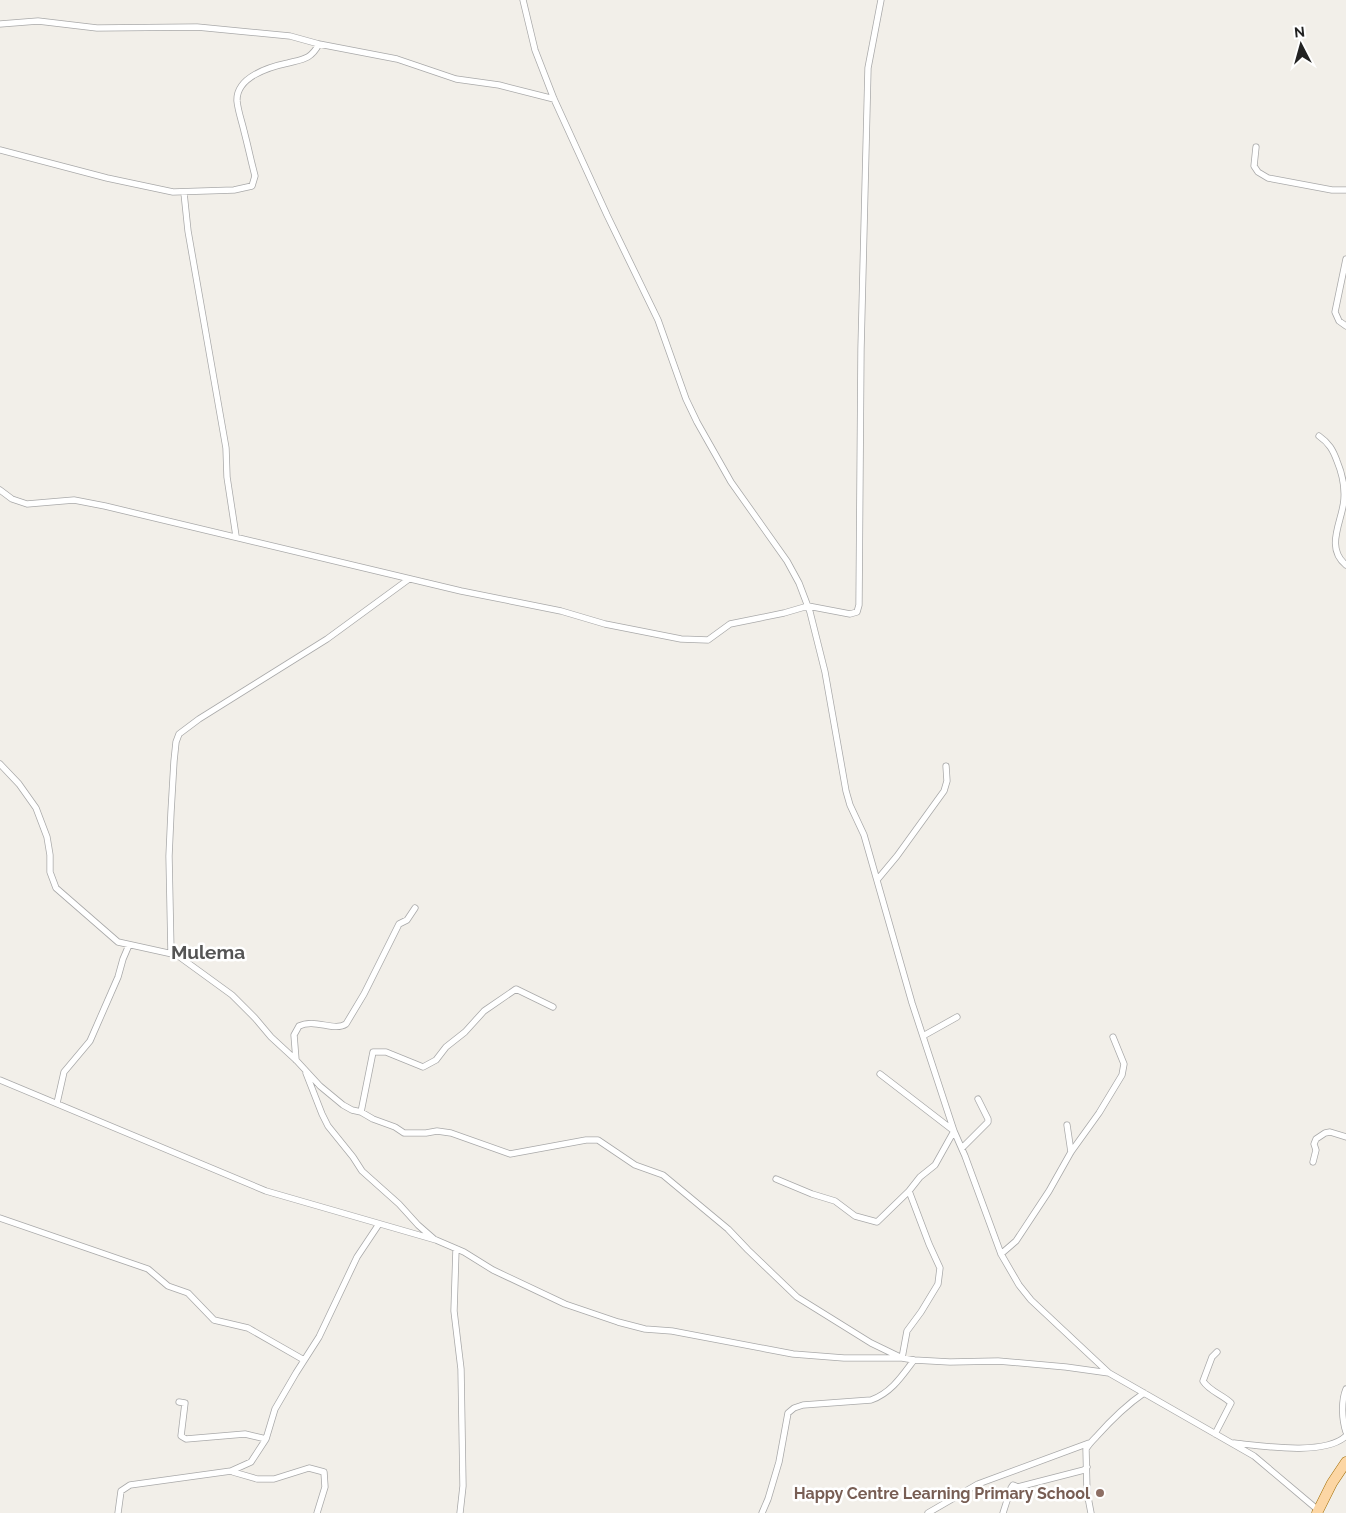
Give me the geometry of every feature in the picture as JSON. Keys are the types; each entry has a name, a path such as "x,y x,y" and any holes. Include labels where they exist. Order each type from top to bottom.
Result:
{"main road":[{"path":"1317,1512 1332,1483 1346,1462"}],"street":[{"path":"523,0 535,50 554,98 658,320 686,399 731,482 787,561 799,583 808,606 825,672 850,805 864,835 886,915 954,1131 1001,1254 1019,1285 1032,1300 1109,1373 1254,1456 1317,1512"},
{"path":"0,490 12,499 27,504 74,500 105,506 409,579 562,610 605,624 681,639 708,640 730,624 784,614 808,606 850,614 857,612 859,605 861,350 868,68 881,0"},
{"path":"0,24 38,21 97,28 205,27 290,36 319,44 390,57 443,76 499,85 554,98"},
{"path":"0,150 159,190 184,193 234,190 252,186 255,176 238,110 238,93 241,87 256,73 308,58 314,53 319,44"},
{"path":"1256,147 1254,166 1258,172 1268,178 1332,190 1346,190"},
{"path":"184,193 188,231 226,448 236,536"},
{"path":"1346,259 1335,312 1339,321 1346,326"},
{"path":"1319,436 1331,448 1342,475 1345,497 1344,508 1335,541 1340,558 1346,565"},
{"path":"171,952 171,812 174,761 179,734 327,639 409,579"},
{"path":"0,764 36,808 47,837 50,872 56,888 85,911 118,942 171,952 240,1002 270,1037 343,1106 395,1127 404,1133 436,1131 451,1133 510,1154 586,1140 598,1140 635,1165 663,1175 728,1229 797,1297 871,1343 902,1358"},
{"path":"877,880 897,856 944,791 947,781 946,766"},
{"path":"296,1060 294,1035 299,1026 308,1022 339,1026 346,1024 364,994 399,924 407,920 415,908"},
{"path":"57,1103 64,1072 90,1041 118,978 122,959 128,944"},
{"path":"361,1112 373,1052 386,1052 423,1066 436,1060 446,1046 465,1032 484,1010 516,989 553,1006"},
{"path":"923,1036 957,1018"},
{"path":"1001,1254 1019,1237 1049,1191 1071,1152 1099,1113 1122,1075 1124,1064 1113,1037"},
{"path":"304,1069 328,1126 362,1170 436,1240"},
{"path":"880,1074 954,1131"},
{"path":"0,1080 266,1191 436,1240 456,1248 493,1270 565,1304 618,1322 793,1354 844,1358 998,1361 1109,1373"},
{"path":"962,1148 988,1122 978,1100"},
{"path":"1066,1125 1071,1152"},
{"path":"776,1178 812,1194 835,1201 854,1216 877,1222 910,1191 920,1177 935,1165 954,1131"},
{"path":"1312,1162 1316,1150 1314,1144 1316,1139 1327,1132 1346,1137"},
{"path":"902,1358 907,1331 938,1284 940,1268 929,1244 910,1191"},
{"path":"0,1218 148,1269 168,1286 188,1293 214,1320 248,1328 304,1360"},
{"path":"118,1513 121,1491 130,1485 231,1471 251,1462 266,1439 275,1409 320,1337 358,1257 379,1224"},
{"path":"456,1248 454,1311 461,1369 463,1486 460,1513"},
{"path":"1215,1434 1231,1403 1210,1389 1203,1381 1212,1357 1217,1352"},
{"path":"762,1513 779,1462 788,1413 794,1408 803,1405 871,1400 880,1397 898,1381 914,1360"},
{"path":"1232,1443 1289,1448 1337,1443 1346,1434 1343,1425 1346,1389"},
{"path":"1091,1513 1087,1492 1086,1452 1089,1443 1116,1414 1144,1393"},
{"path":"179,1402 185,1403 181,1436 186,1439 245,1434 266,1439"},
{"path":"928,1513 978,1484 1089,1443"},
{"path":"1003,1513 1013,1485 1018,1487 1084,1470 1087,1467"},
{"path":"231,1471 257,1479 274,1479 309,1468 324,1472 326,1487 317,1513"}],"place":[{"name":"Happy Centre Learning Primary School","path":"1100,1493"}],"district":[{"name":"Mulema","path":"208,952"}]}
